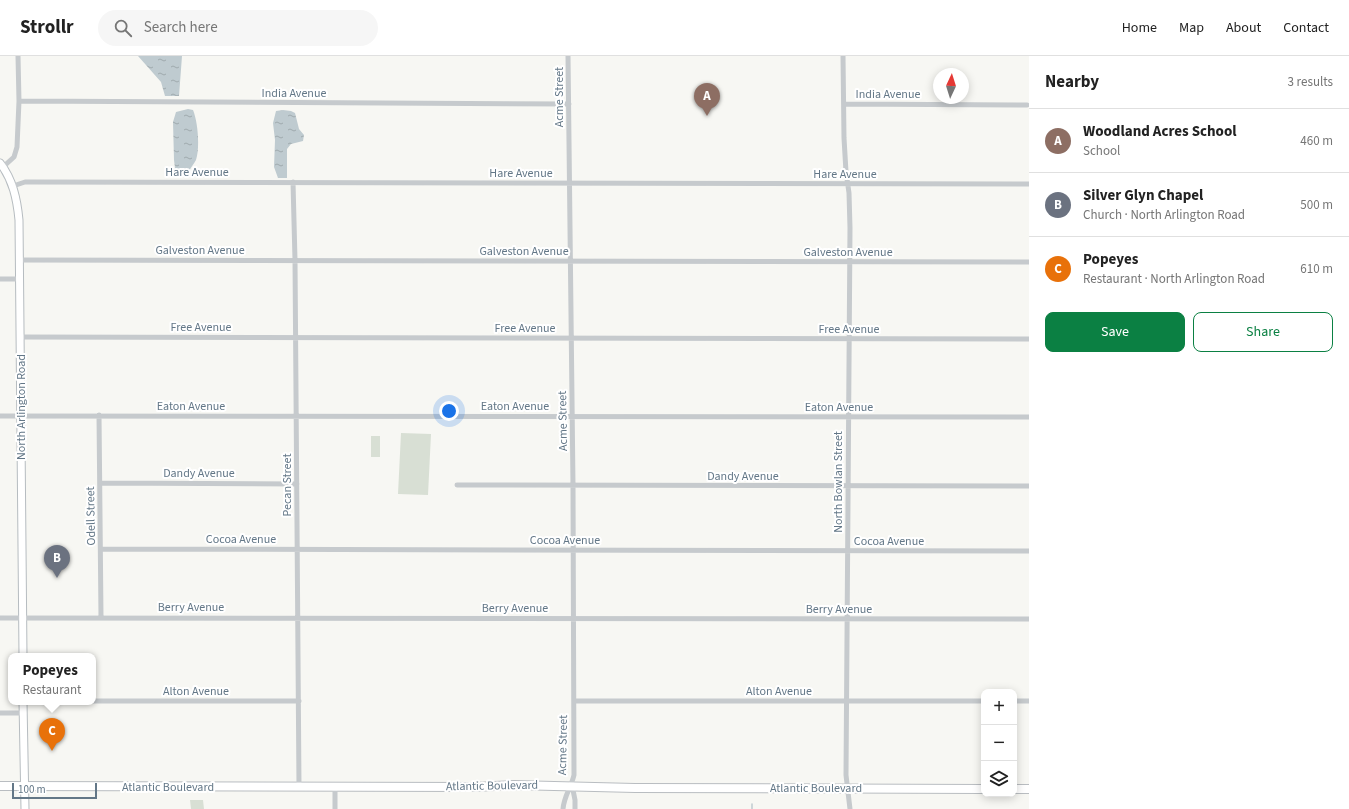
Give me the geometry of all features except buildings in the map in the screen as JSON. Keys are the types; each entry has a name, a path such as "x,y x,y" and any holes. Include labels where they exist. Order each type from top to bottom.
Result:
{"main road":[{"name":"North Arlington Road","path":"2,165 13,186 18,203 19,215 23,653"},
{"path":"24,705 24,809"},
{"name":"Atlantic Boulevard","path":"0,786 480,788 514,785 572,785 635,788 981,788"},
{"path":"1017,788 1029,789"}],"street":[{"path":"2,165 14,157 16,152 19,101 18,56"},
{"name":"Acme Street","path":"568,56 574,550 574,775 572,785"},
{"name":"North Bowlan Street","path":"843,56 846,172 850,193 846,776 850,809"},
{"name":"India Avenue","path":"19,101 569,104"},
{"name":"India Avenue","path":"844,104 1027,105"},
{"name":"Hare Avenue","path":"13,186 25,182 1029,184"},
{"name":"Pecan Street","path":"293,182 295,260 299,787"},
{"name":"Galveston Avenue","path":"19,260 1029,262"},
{"path":"0,279 20,279"},
{"name":"Free Avenue","path":"20,337 1029,339"},
{"name":"Eaton Avenue","path":"0,416 1029,417"},
{"name":"Odell Street","path":"99,416 101,617"},
{"name":"Dandy Avenue","path":"100,483 297,484"},
{"name":"Dandy Avenue","path":"457,485 1029,486"},
{"name":"Cocoa Avenue","path":"101,549 1029,551"},
{"name":"Berry Avenue","path":"0,618 1029,619"},
{"name":"Alton Avenue","path":"96,701 299,701"},
{"name":"Alton Avenue","path":"574,701 981,701"},
{"path":"1017,701 1029,702"},
{"path":"0,713 24,713"},
{"path":"563,809 564,800 572,785"},
{"path":"572,785 575,809"},
{"path":"334,809 335,787"}],"shaded area":[{"path":"401,433 431,434 428,495 398,494"},
{"path":"371,436 380,436 380,457 371,457"},
{"path":"190,800 203,800 204,809 191,809"}],"water":[{"path":"138,56 182,56 179,96 165,96 161,82"},
{"path":"188,109 193,110 196,121 198,135 197,155 196,160 189,171 179,172 175,168 174,160 173,122 176,112"},
{"path":"283,110 295,113 299,129 304,135 303,141 291,144 287,149 287,178 278,178 274,167 275,140 273,123 276,111"}],"waterway":[{"path":"752,804 752,809"}],"place":[{"name":"Woodland Acres School","path":"707,116"},
{"name":"Silver Glyn Chapel","path":"57,578"},
{"name":"Popeyes","path":"52,751"}]}
